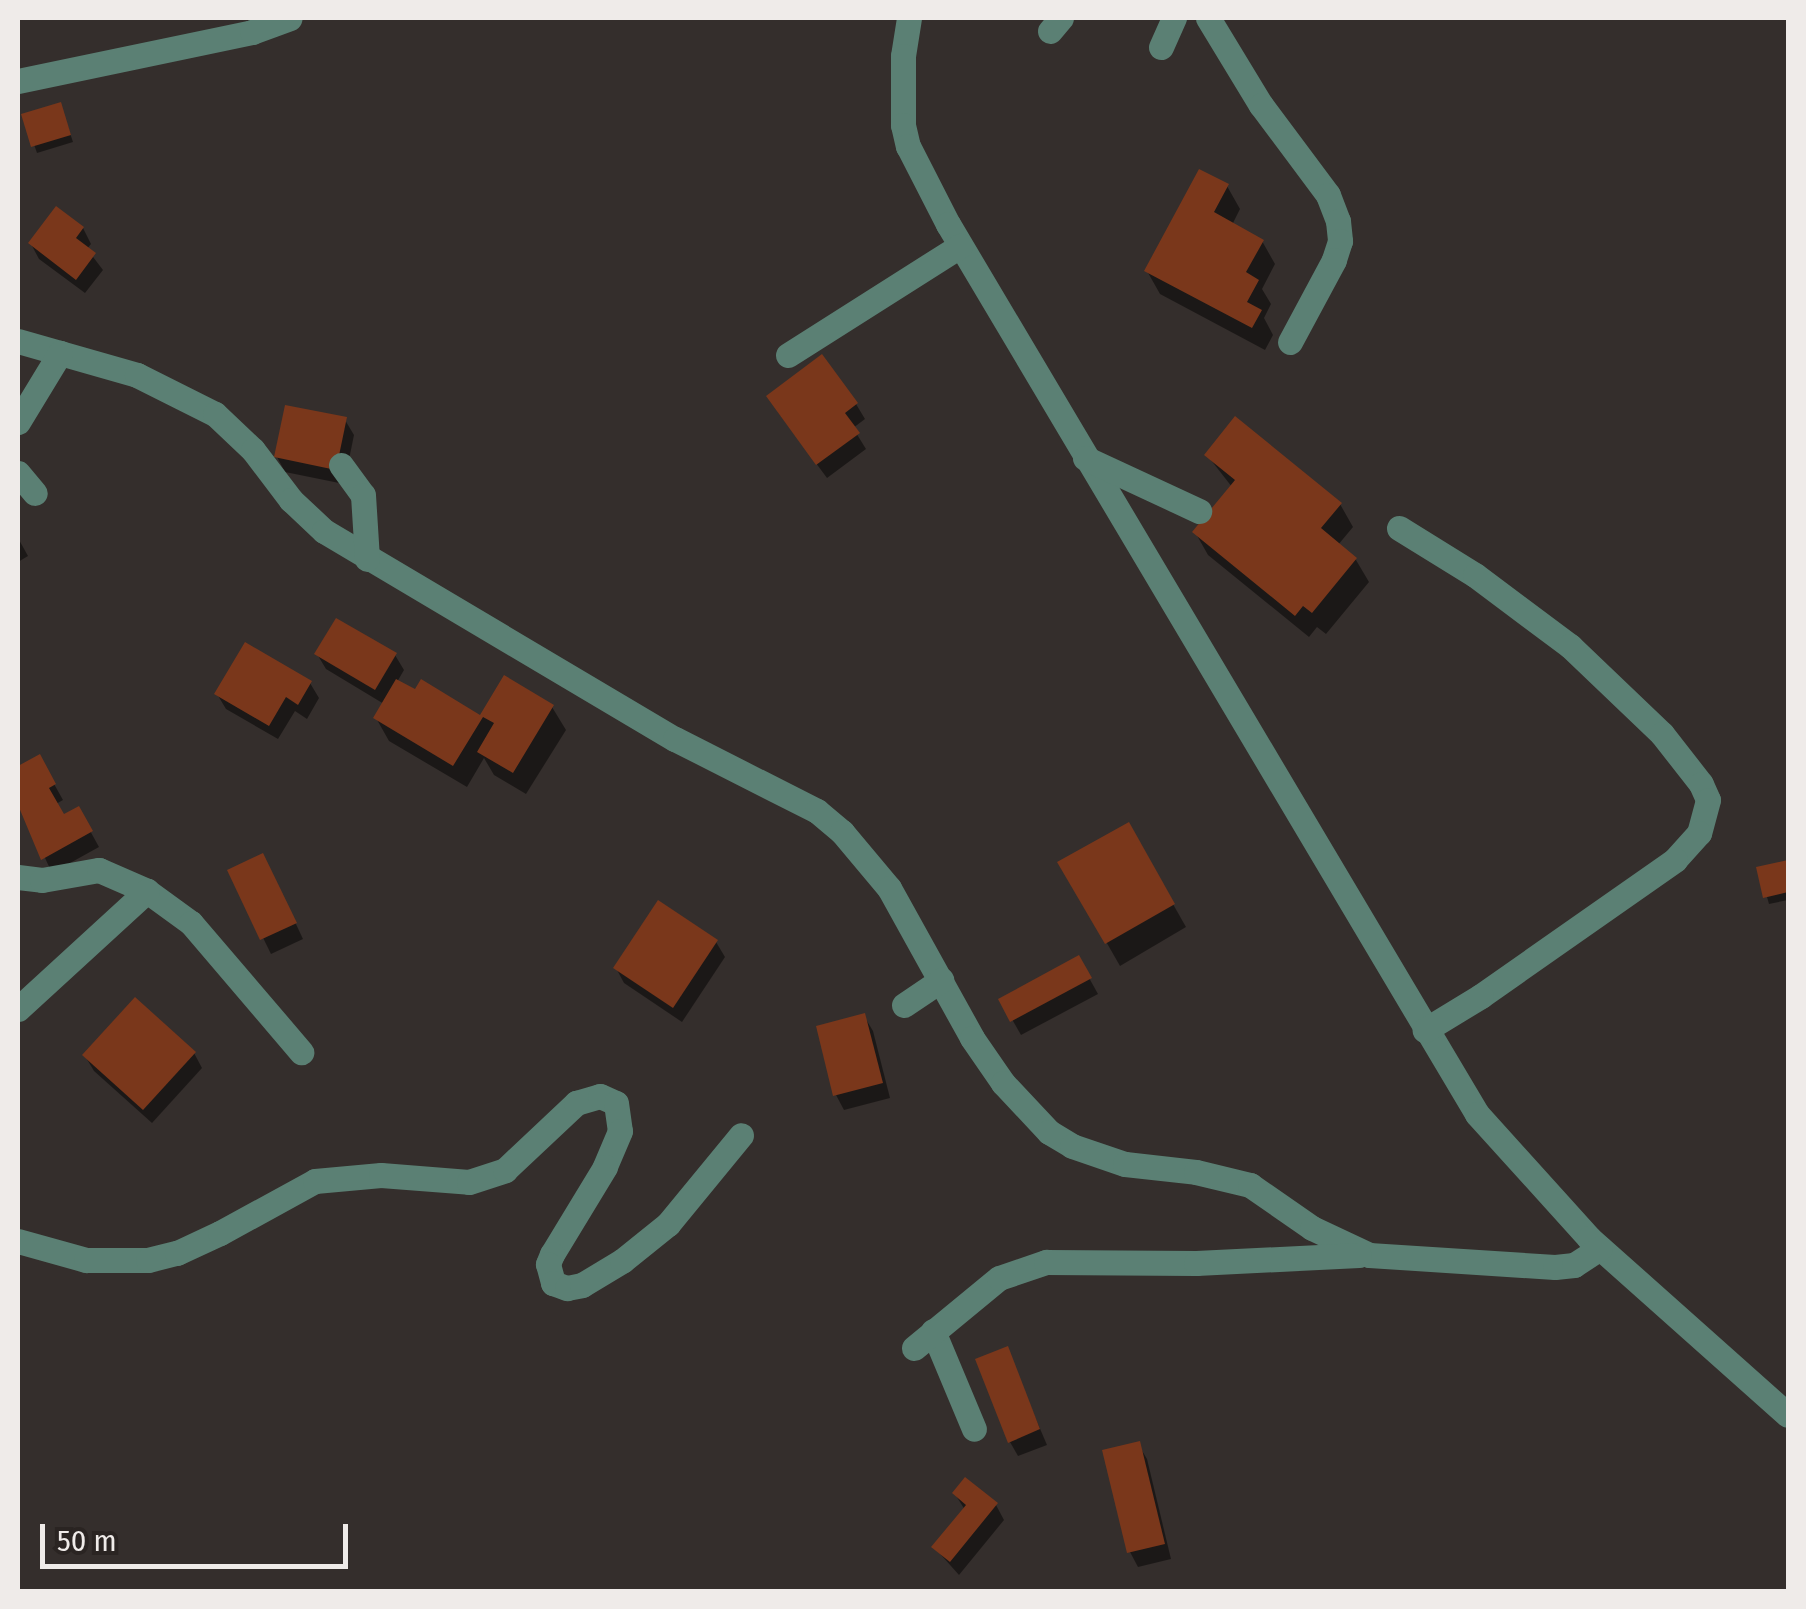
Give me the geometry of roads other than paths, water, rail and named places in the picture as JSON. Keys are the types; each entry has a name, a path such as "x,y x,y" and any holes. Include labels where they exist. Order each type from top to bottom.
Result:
{"street":[{"path":"18,81 252,32 290,18"},
{"path":"909,18 902,68 906,138 960,246 1477,1114 1600,1248 1788,1415"},
{"path":"1161,47 1174,18"},
{"path":"1208,18 1261,104 1328,195 1338,221 1340,241 1334,260 1290,342"},
{"path":"788,355 960,246"},
{"path":"18,341 137,375 214,414 253,450 306,516 368,558 675,739 816,811 842,832 889,888 1003,1084 1049,1132 1072,1146 1125,1164 1196,1172 1250,1184 1312,1228 1369,1255"},
{"path":"18,422 60,353"},
{"path":"1085,458 1199,511"},
{"path":"342,465 363,495 368,558"},
{"path":"1399,528 1487,584 1570,646 1662,734 1702,784 1708,800 1700,833 1674,860 1481,996 1425,1030"},
{"path":"18,877 42,880 99,870 147,891 191,923 301,1052"},
{"path":"18,1008 147,891"},
{"path":"904,1006 941,980"},
{"path":"18,1241 86,1260 148,1260 191,1246 314,1180 381,1174 469,1182 505,1170 576,1103 600,1096 616,1103 620,1131 605,1168 548,1264 553,1283 567,1288 596,1277 656,1234 692,1198 741,1135"},
{"path":"974,1429 923,1340 999,1278 1046,1262 1196,1262 1369,1255 1554,1266 1574,1264 1600,1248"}]}
